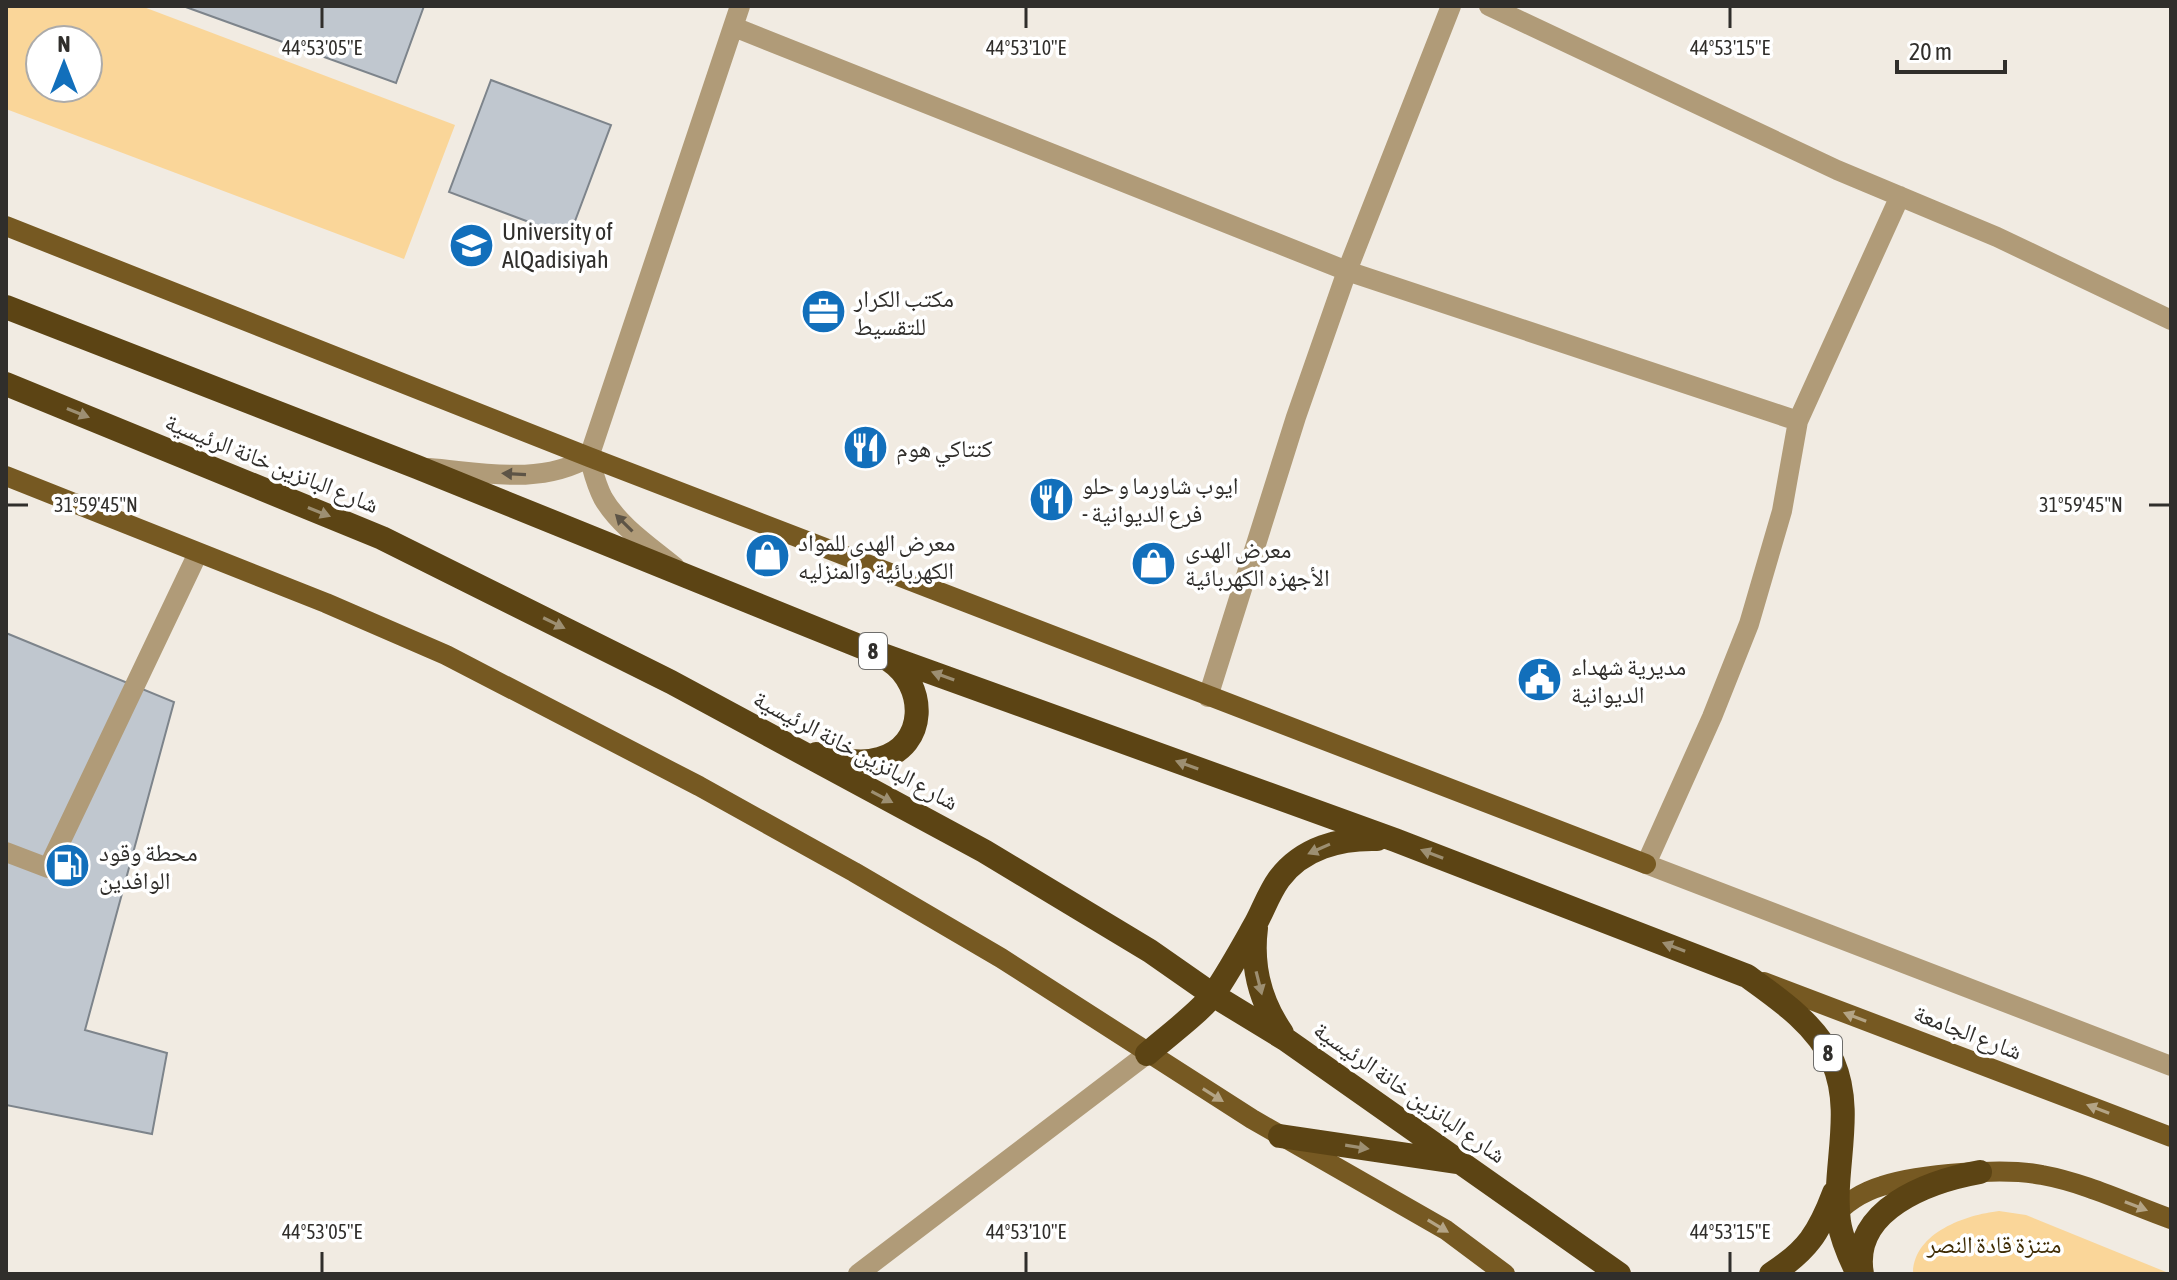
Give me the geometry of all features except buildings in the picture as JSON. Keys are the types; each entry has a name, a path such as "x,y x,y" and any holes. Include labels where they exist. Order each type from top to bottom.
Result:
{"highway":[{"name":"8","path":"6,307 417,467 869,650 1395,840 1747,976 1794,1012 1813,1031 1833,1063 1839,1082 1842,1115 1839,1209 1842,1238 1860,1274"},
{"name":"شارع البانزين خانة الرئيسية","path":"6,384 382,538 671,682 984,851 1150,951 1213,995 1285,1039 1610,1267 1641,1274"},
{"path":"780,742 835,758 861,761 879,760 908,741 916,725 919,708 916,691 908,676 893,663 869,650"},
{"path":"1147,1054 1213,995 1280,877 1310,852 1347,840 1395,840"},
{"path":"1256,922 1254,963 1258,983 1264,1003 1285,1039"},
{"path":"1280,1136 1461,1163"},
{"path":"1771,1274 1796,1257 1812,1240 1826,1216 1841,1163"},
{"path":"1860,1274 1861,1252 1866,1236 1891,1206 1931,1184 1980,1172"}],"main road":[{"path":"6,226 589,457 1646,864"},
{"path":"6,476 326,603 446,655 616,742 854,872 1001,958 1147,1054 1280,1136 1446,1230 1505,1274"},
{"name":"شارع الجامعة","path":"1747,976 2171,1137"},
{"path":"1812,1240 1839,1209 1882,1185 1980,1172 2044,1175 2089,1188 2171,1219"}],"street":[{"path":"682,573 631,530 605,502 589,457 740,6"},
{"path":"1208,697 1296,417 1347,271 1398,134 1451,6"},
{"path":"1489,6 1837,170 1997,237 2171,320"},
{"path":"734,27 1347,271 1798,421"},
{"path":"1900,196 1798,421 1782,511 1749,624 1712,717 1646,864 2171,1066"},
{"path":"417,467 544,474 575,465 589,457"},
{"path":"6,852 48,868 198,553"},
{"path":"858,1274 1147,1054"}],"green space":[{"path":"6,6 141,6 455,125 404,259 6,109"},
{"name":"متنزة قادة النصر","path":"1999,1211 2026,1215 2171,1274 1913,1274 1915,1260 1931,1237 1957,1222"}],"place":[{"name":"University of AlQadisiyah","path":"471,245"},
{"name":"مكتب الكرار للتقسيط","path":"823,312"},
{"name":"كنتاكي هوم","path":"865,448"},
{"name":"ايوب شاورما و حلو - فرع الديوانية","path":"1051,499"},
{"name":"معرض الهدى للمواد الكهربائية والمنزليه","path":"767,556"},
{"name":"معرض الهدى الأجهزه الكهربائية","path":"1154,563"},
{"name":"مديرية شهداء الديوانية","path":"1540,680"},
{"name":"محطة وقود الوافدين","path":"68,866"}]}
